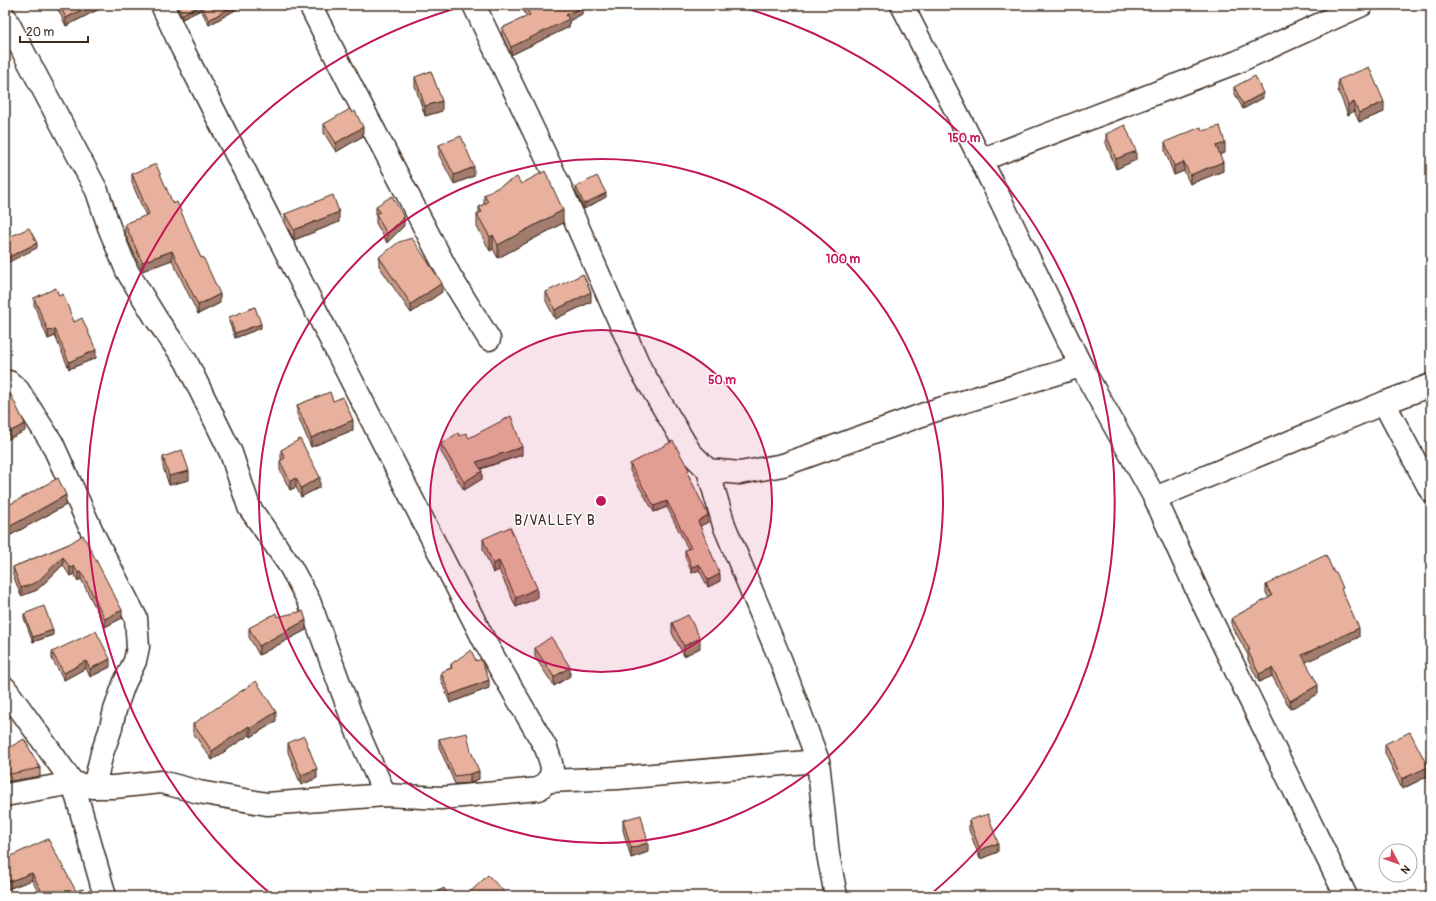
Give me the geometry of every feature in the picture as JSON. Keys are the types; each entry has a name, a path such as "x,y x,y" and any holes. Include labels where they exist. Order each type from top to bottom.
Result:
{"street":[{"path":"5,794 83,785 120,787 161,782 199,792 267,804 385,795 441,798 539,789 549,781 552,774 546,748 486,644 182,48 162,5"},
{"path":"310,5 450,276 489,339"},
{"path":"474,5 558,182 641,370 690,452 708,470 724,525 781,661 818,761 828,854 836,896"},
{"path":"902,5 981,160 1081,366 1155,498 1201,599 1346,896"},
{"path":"981,160 1237,62 1362,5"},
{"path":"5,17 96,191 127,271 157,320 186,361 231,453 250,507 290,566 309,602 356,726 385,795"},
{"path":"708,470 740,473 783,465 933,411 1081,366"},
{"path":"5,382 9,382 18,390 52,443 95,538 136,618 138,646 135,661 124,684 102,753 83,785"},
{"path":"1155,498 1431,385"},
{"path":"1384,403 1431,491"},
{"path":"5,688 83,785 105,896"},
{"path":"549,781 618,778 818,761"}],"building":[{"path":"60,5 91,5 66,18"},
{"path":"178,5 235,5 209,20 201,6 182,14"},
{"path":"524,5 581,5 582,7 566,15 569,19 511,47 502,28 530,15"},
{"path":"1369,67 1384,102 1359,113 1354,102 1348,105 1338,80"},
{"path":"431,71 442,101 425,106 415,77"},
{"path":"1255,76 1263,93 1243,104 1234,87"},
{"path":"350,109 352,113 355,111 363,127 336,143 324,124"},
{"path":"1125,125 1136,151 1116,159 1106,134"},
{"path":"1220,126 1225,143 1216,146 1223,162 1190,175 1184,162 1174,166 1165,142 1201,127 1202,131"},
{"path":"461,136 474,167 454,175 439,145"},
{"path":"156,164 173,204 177,202 201,258 203,257 220,294 198,305 172,251 142,262 125,224 149,214 132,174"},
{"path":"545,171 563,210 498,245 493,235 490,237 477,214 482,212 479,207 488,202 484,195 517,177 521,184"},
{"path":"597,176 606,193 584,204 576,187"},
{"path":"333,195 339,212 294,230 285,214"},
{"path":"392,196 404,217 387,234 376,214 380,212 376,206"},
{"path":"29,228 37,243 5,259 5,239"},
{"path":"412,238 442,283 411,304 379,257 399,242"},
{"path":"583,274 591,292 555,310 546,292"},
{"path":"56,288 59,296 63,294 74,322 82,318 96,350 69,362 55,329 48,331 34,298"},
{"path":"255,307 261,324 235,333 229,317"},
{"path":"5,389 10,393 25,424 5,434"},
{"path":"330,392 333,401 343,397 353,420 311,438 297,405"},
{"path":"511,416 522,447 476,462 482,471 464,482 441,444 458,433 460,436 466,433 469,438"},
{"path":"300,439 320,477 301,488 296,478 290,481 280,461 285,458 281,450"},
{"path":"673,441 689,470 687,472 708,515 698,521 720,574 708,580 699,564 692,567 685,550 691,548 667,501 654,506 630,464"},
{"path":"182,450 189,471 169,476 163,457"},
{"path":"58,478 66,495 9,527 5,520 5,507"},
{"path":"510,527 537,588 516,598 499,561 493,564 483,539"},
{"path":"83,535 122,610 105,619 81,571 78,573 74,566 70,568 63,557 37,582 21,588 13,567 69,544"},
{"path":"1326,555 1334,573 1336,572 1343,588 1341,589 1359,628 1302,655 1318,685 1290,701 1272,668 1259,674 1248,651 1250,650 1232,618 1272,596 1266,585"},
{"path":"44,606 53,630 33,637 24,614"},
{"path":"303,611 306,620 259,646 249,628 276,613 277,617"},
{"path":"688,615 700,638 684,646 672,623"},
{"path":"96,631 110,659 90,669 86,661 64,673 52,652"},
{"path":"551,637 570,667 554,677 535,648"},
{"path":"471,650 476,661 481,659 489,680 450,695 441,672 452,668 451,664"},
{"path":"256,681 276,712 251,728 249,726 212,751 193,724"},
{"path":"1410,732 1428,767 1402,779 1385,744"},
{"path":"467,733 471,751 479,771 455,776 439,739"},
{"path":"304,736 317,769 301,775 288,743"},
{"path":"24,739 40,768 5,775 5,764 9,762 7,758 11,756 7,749"},
{"path":"988,814 998,843 980,850 969,820"},
{"path":"641,815 648,843 631,848 623,820"},
{"path":"48,839 76,891 83,889 85,896 44,896 32,873 5,883 5,858"},
{"path":"488,875 508,896 466,896"},
{"path":"444,888 448,896 429,896"},
{"path":"166,892 167,896 150,896"}],"district":[{"name":"B/VALLEY B","path":"555,520"}]}
